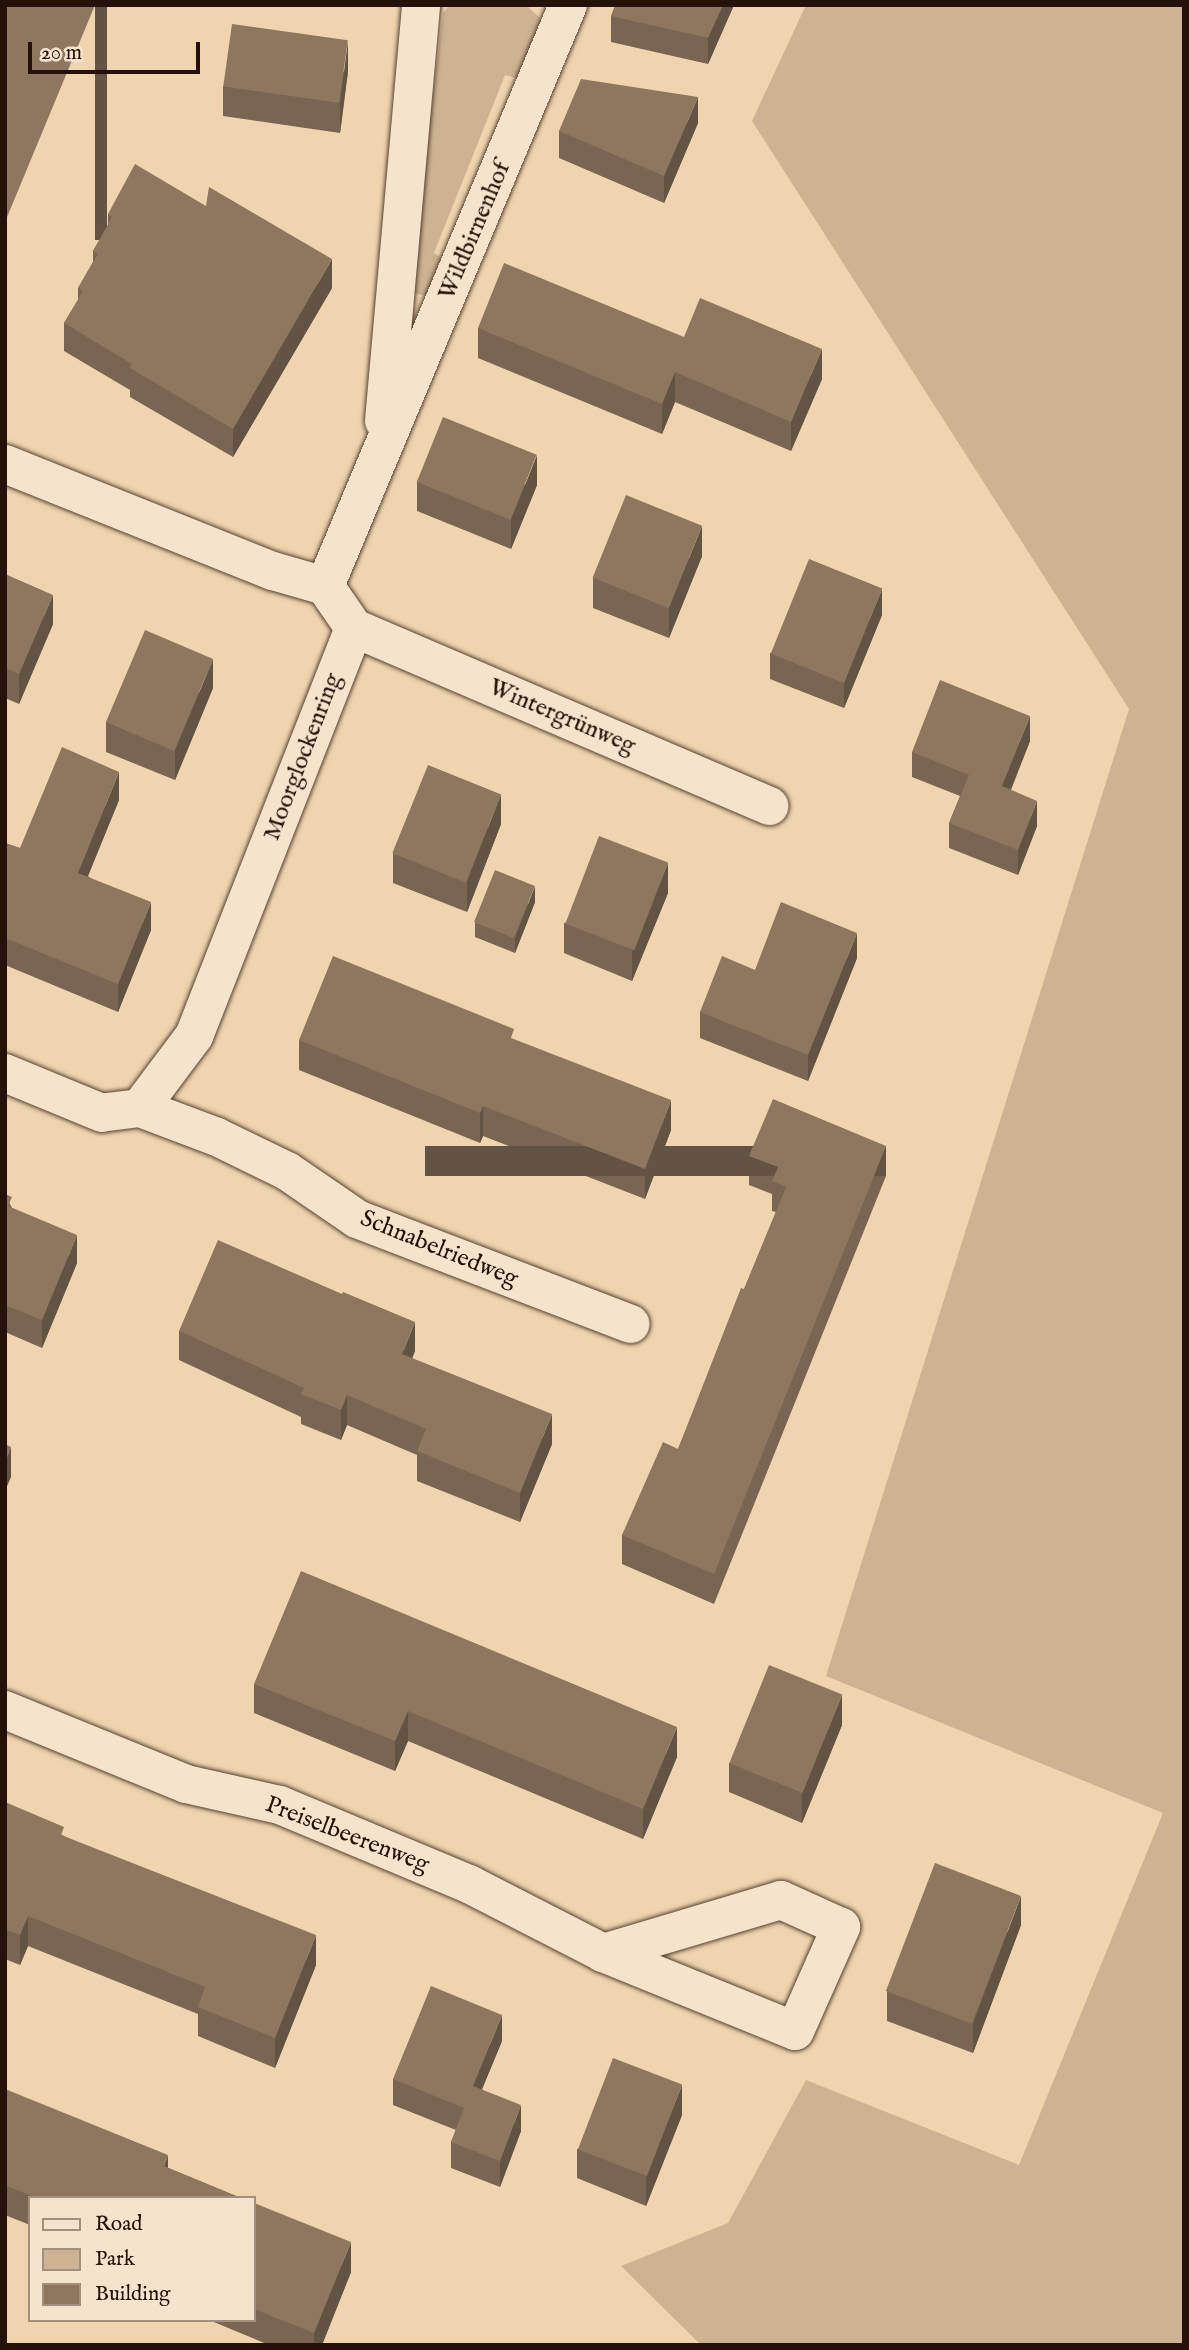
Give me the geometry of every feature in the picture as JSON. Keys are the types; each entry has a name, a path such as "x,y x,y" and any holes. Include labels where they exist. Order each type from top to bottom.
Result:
{"street":[{"name":"Wildbirnenhof","path":"381,457 421,5"},
{"name":"Wildbirnenhof","path":"325,586 568,5"},
{"path":"5,464 273,571 325,586 354,628"},
{"name":"Wintergrünweg","path":"354,628 769,806"},
{"name":"Moorglockenring","path":"139,1108 194,1036 354,628"},
{"path":"5,1073 102,1113 139,1108"},
{"name":"Schnabelriedweg","path":"139,1108 217,1137 287,1171 358,1219 631,1324"},
{"name":"Preiselbeerenweg","path":"5,1710 186,1784 280,1805 469,1884 603,1953 795,2031 841,1927 781,1900 603,1953"}],"green space":[{"path":"450,5 526,5 543,21 523,80 505,75 434,253 451,264 436,298 409,292 443,13"},
{"path":"806,5 1184,5 1184,2345 701,2345 621,2266 728,2223 806,2080 1019,2165 1163,1813 826,1676 1129,709 752,121"}],"building":[{"path":"5,5 95,5 5,222"},
{"path":"615,5 723,5 708,38 611,16"},
{"path":"232,24 348,40 339,103 223,86"},
{"path":"581,79 698,97 664,176 559,131"},
{"path":"135,164 206,206 209,187 332,259 233,429 130,368 132,364 64,323 83,291 78,288 98,254 93,251 112,217 108,214"},
{"path":"504,263 684,337 700,298 822,349 791,422 675,372 662,404 478,328"},
{"path":"443,417 537,455 510,520 417,482"},
{"path":"626,495 702,526 669,608 593,578"},
{"path":"809,559 882,589 844,683 771,654"},
{"path":"5,574 53,595 19,674 5,668"},
{"path":"145,630 213,659 174,751 106,722"},
{"path":"940,680 1030,716 1002,786 1037,801 1018,850 949,823 969,775 912,752"},
{"path":"62,747 119,772 78,873 151,902 118,984 5,938 5,843 20,848"},
{"path":"428,765 501,795 466,883 392,853"},
{"path":"599,836 668,863 634,950 565,924"},
{"path":"495,870 535,886 514,938 474,922"},
{"path":"781,902 857,933 808,1055 700,1012 722,956 755,970"},
{"path":"333,956 514,1029 511,1038 671,1100 645,1169 483,1106 480,1113 299,1040"},
{"path":"773,1099 886,1146 714,1574 622,1535 663,1442 678,1449 741,1288 744,1289 786,1187 772,1181 778,1167 749,1156"},
{"path":"5,1194 12,1197 8,1206 77,1235 42,1320 5,1305"},
{"path":"218,1240 342,1294 343,1292 415,1322 402,1354 552,1414 520,1493 417,1451 426,1429 347,1395 341,1410 301,1394 304,1388 179,1331"},
{"path":"5,1444 11,1447 5,1462"},
{"path":"301,1571 677,1727 643,1809 408,1711 395,1741 254,1684"},
{"path":"769,1665 842,1695 803,1793 729,1763"},
{"path":"5,1802 64,1827 61,1835 316,1935 275,2038 198,2007 205,1987 28,1916 20,1935 5,1929"},
{"path":"935,1863 1021,1896 972,2024 886,1991"},
{"path":"431,1986 502,2015 473,2086 521,2105 500,2161 451,2142 464,2108 393,2079"},
{"path":"613,2058 682,2085 647,2176 578,2149"},
{"path":"5,2089 168,2155 164,2166 236,2196 31,2196 5,2185"},
{"path":"256,2204 351,2242 314,2333 256,2310"}]}
